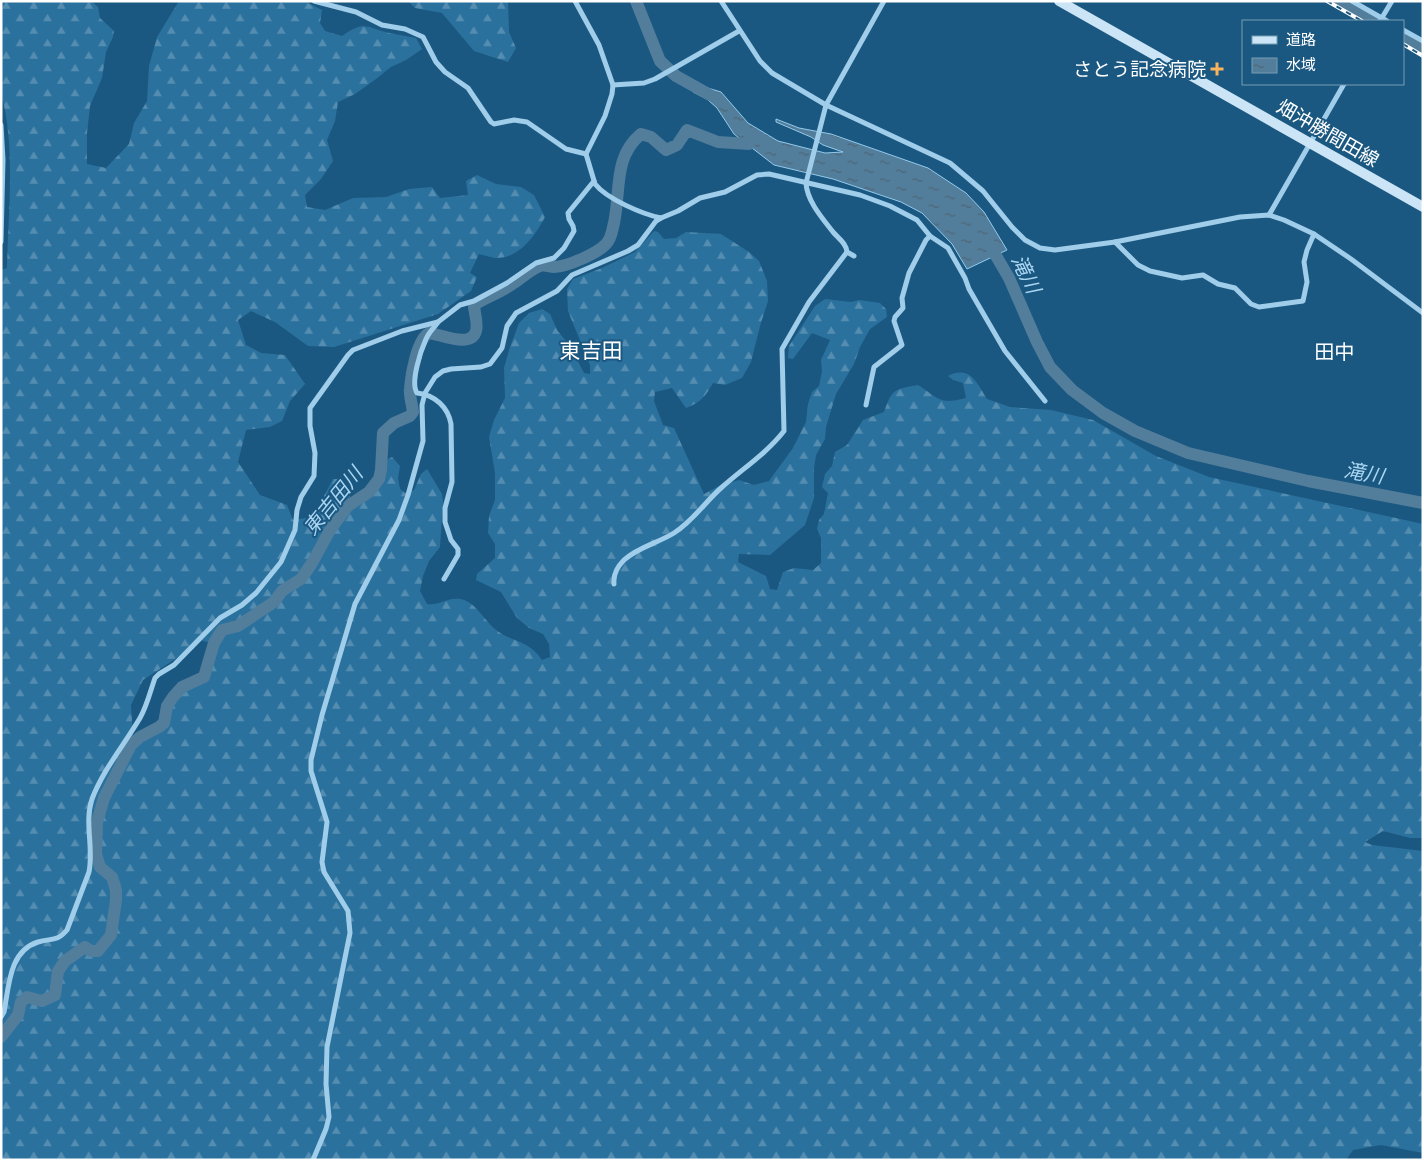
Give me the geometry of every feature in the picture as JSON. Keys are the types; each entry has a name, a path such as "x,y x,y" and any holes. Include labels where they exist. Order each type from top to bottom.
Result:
{"main road":[{"name":"畑沖勝間田線","path":"1059,1 1423,208"}],"street":[{"path":"314,1 362,14 382,25 416,33 427,41 436,62 445,72 468,88 491,122 494,124 514,120 527,122 566,150 586,154"},
{"path":"575,1 599,46 613,85 605,116 586,154 594,181 597,187 614,199 661,218"},
{"path":"721,1 739,32 772,74 826,105 950,163 983,191 1012,228 1025,240 1040,248 1055,250 1115,242 1240,217 1269,215 1314,234 1423,313"},
{"path":"614,584 613,578 624,560 638,550 653,545 683,526 720,489 756,460 784,431 782,349 809,302 847,252 846,246 806,192 806,183 826,105 884,1"},
{"path":"1352,1 1381,20 1392,1"},
{"path":"1404,31 1423,42"},
{"path":"613,85 644,83 655,79 739,32"},
{"path":"1269,215 1343,85"},
{"path":"1,125 3,160 1,242"},
{"path":"313,1160 329,1117 326,1084 327,1047 350,934 350,920 348,911 324,872 322,862 328,822 310,771 311,760 322,715 355,604 398,520 408,495 423,440 422,405 426,393 436,377 443,371 451,369 481,368 490,364 502,348 507,326 516,313 557,291 572,275 638,245 656,221 700,198 725,192 757,175 769,174 860,195 890,206 917,220 930,236 948,248 1005,351 1046,401"},
{"path":"444,579 458,555 458,549 451,540 445,522 445,508 452,482 451,424 450,417 437,399 426,393 417,393 414,383 421,349 438,322 460,305 507,283 536,264 554,258 564,248 574,231 568,213 594,181"},
{"path":"1115,242 1138,266 1150,271 1182,278 1203,275 1218,284 1235,288 1251,304 1259,307 1303,302 1307,282 1304,262 1314,234"},
{"path":"866,405 874,367 902,345 894,321 895,317 903,308 902,298 909,273 926,240 930,236"},
{"path":"847,252 854,256"},
{"path":"1,1017 4,1012 14,964 20,953 39,942 55,940 61,937 67,930 90,867 89,814 92,799 102,779 141,717 155,678 174,666 220,618 256,594 270,577 288,548 296,530 297,510 301,497 314,476 315,453 310,426 310,408 353,350 402,331 438,322"}],"green space":[{"path":"1,1 91,1 98,7 100,18 114,31 106,52 102,78 90,106 87,133 87,164 106,168 129,144 134,123 147,101 149,66 157,37 179,1 304,1 322,10 320,23 325,31 342,36 355,28 365,26 416,38 422,49 391,67 355,94 338,102 335,121 327,140 333,161 321,179 305,195 307,207 325,210 353,198 386,197 409,189 432,187 440,198 468,195 466,181 477,175 496,184 521,187 534,195 545,217 531,239 512,255 495,258 479,254 470,273 477,277 471,291 438,314 334,347 308,346 275,322 251,311 238,320 246,345 261,353 285,355 305,384 290,401 282,421 270,427 246,430 238,462 260,495 287,505 293,520 313,517 324,507 324,496 333,479 340,479 354,504 372,493 382,475 385,461 392,457 400,466 398,478 400,489 405,493 414,490 421,474 427,469 442,494 443,501 440,547 429,561 420,591 427,604 436,604 455,599 465,600 475,607 495,629 525,645 537,653 542,660 550,657 549,644 543,634 529,628 517,618 501,592 476,580 477,574 495,558 495,544 488,533 489,516 495,500 495,473 489,437 494,420 505,398 504,368 519,323 529,313 542,309 550,314 557,330 570,346 584,373 590,374 590,365 568,311 567,289 573,279 635,252 654,231 658,232 664,239 676,238 686,232 721,234 749,252 759,261 767,281 768,301 751,362 742,378 725,385 713,383 702,398 686,408 672,388 655,392 654,401 663,425 674,428 704,494 719,486 739,480 754,485 769,481 793,448 806,422 808,404 812,392 819,386 822,371 821,360 830,340 812,333 793,359 788,358 789,346 815,306 825,299 851,302 859,300 880,303 886,309 887,317 870,329 860,347 854,364 836,394 826,427 825,439 816,455 814,498 805,525 770,555 739,554 738,562 766,576 770,589 777,590 783,572 794,568 813,570 821,563 821,538 817,529 819,520 824,514 828,493 822,487 825,474 832,466 835,452 847,445 863,420 884,412 892,394 899,389 918,385 945,401 966,398 963,383 953,380 948,376 956,373 967,374 972,377 987,399 1010,407 1051,410 1093,420 1156,456 1209,477 1423,524 1423,838 1410,838 1383,831 1365,842 1372,845 1423,851 1423,1153 1381,1145 1353,1150 1346,1160 1,1160 1,270 7,268 10,157 6,114 1,94","holes":["199,640 212,643 212,663 205,681 189,689 175,701 167,723 141,741 133,735 131,705 143,680 186,652"]},
{"path":"408,1 508,1 509,32 516,48 508,62 474,51 442,13 415,8"}],"water":[{"path":"698,85 721,92 748,123 778,141 825,153 843,152 823,145 811,137 776,122 776,119 799,128 831,134 928,168 966,193 984,212 1007,250 967,269 952,244 922,213 901,202 833,179 774,165 734,134 717,108 707,99 693,92"}],"waterway":[{"name":"滝川","path":"636,1 660,61 676,76 710,95"},
{"path":"1339,1 1372,20"},
{"path":"1404,38 1423,49"},
{"name":"東吉田川","path":"1,1037 18,1015 21,1002 27,997 42,1001 55,995 58,971 65,961 85,947 91,951 98,951 111,935 116,890 112,877 100,867 96,854 97,822 104,798 131,745 140,737 164,723 167,706 182,687 204,677 214,643 222,630 238,626 274,602 282,591 301,579 330,530 348,506 369,492 379,479 383,433 394,423 410,416 413,412 410,397 412,375 415,358 425,337 429,333 455,339 468,339 476,331 477,322 474,307 477,303 510,286 542,265 554,267 566,265 602,248 611,237 622,164 632,143 641,134 651,137 666,150 677,145 687,130 718,142 749,144"},
{"name":"滝川","path":"988,242 1009,278 1050,367 1072,390 1103,413 1135,431 1188,453 1308,481 1423,503"}],"railway":[{"path":"1327,1 1360,20"},
{"path":"1404,45 1423,56"}],"place":[{"name":"さとう記念病院","path":"1217,69"}],"district":[{"name":"東吉田","path":"591,351"},
{"name":"田中","path":"1334,352"}]}
